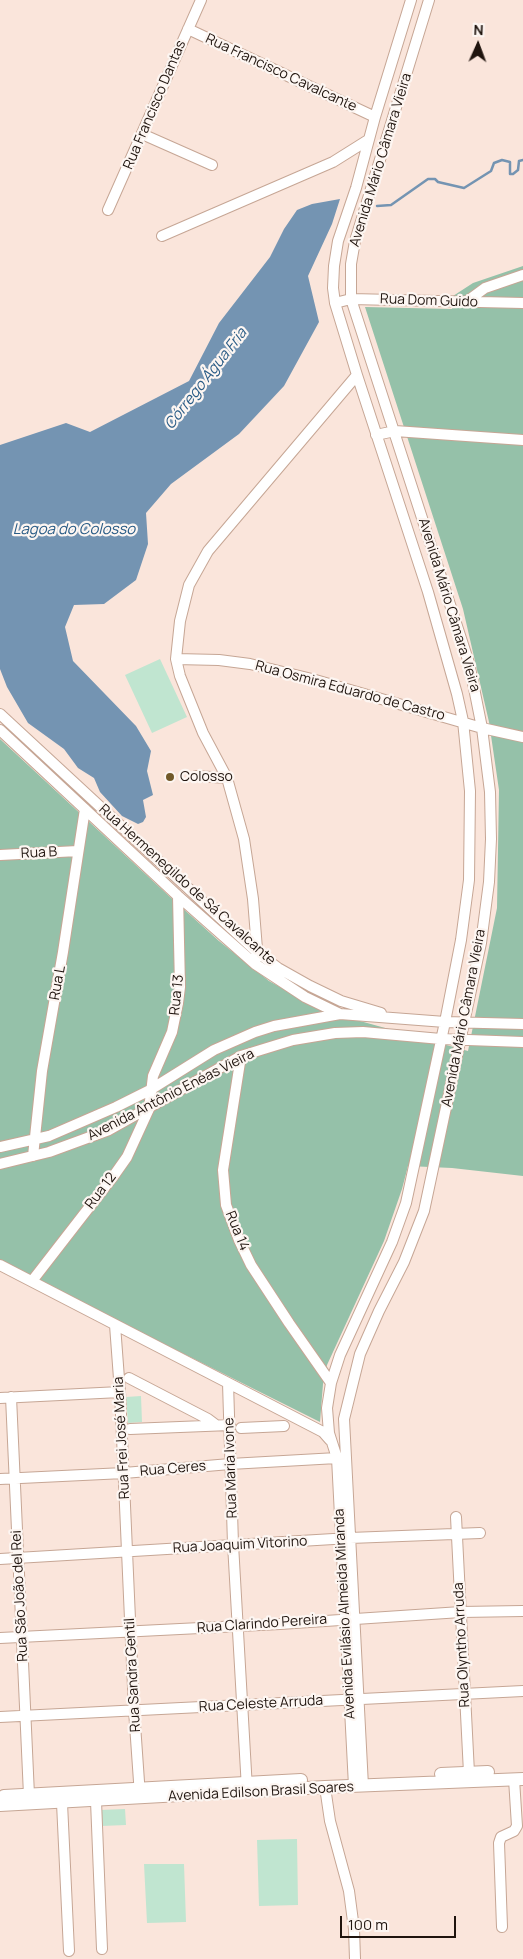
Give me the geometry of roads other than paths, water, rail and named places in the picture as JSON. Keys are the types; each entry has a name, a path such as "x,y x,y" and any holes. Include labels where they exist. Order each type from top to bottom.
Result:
{"main road":[{"name":"Avenida Edilson Brasil Soares","path":"247,1787 325,1787 358,1782 469,1772 519,1780"},
{"name":"Avenida Edilson Brasil Soares","path":"0,1797 140,1794 358,1782 519,1780"},
{"name":"Avenida Edilson Brasil Soares","path":"0,1805 96,1801 140,1794"}],"street":[{"name":"Rua Francisco Dantas","path":"108,210 201,0"},
{"name":"Avenida Mário Câmara Vieira","path":"331,1442 327,1421 332,1382 340,1355 392,1242 406,1203 461,940 469,880 470,791 463,721 428,592 376,435 335,302 334,266 338,241 356,188 374,118 411,0"},
{"path":"415,0 429,2"},
{"name":"Avenida Mário Câmara Vieira","path":"345,1450 344,1419 360,1354 404,1262 424,1210 480,943 489,882 490,792 482,728 469,663 352,299 351,264 355,241 429,2"},
{"name":"Rua Francisco Cavalcante","path":"188,29 374,118"},
{"path":"142,134 212,165"},
{"path":"162,236 333,162 368,140"},
{"path":"466,302 485,288 523,275"},
{"name":"Rua Dom Guido","path":"335,302 352,299 523,303"},
{"path":"255,964 257,952 253,899 244,840 227,778 196,716 180,676 176,659 180,622 189,585 208,551 357,375"},
{"path":"376,435 395,431 523,440"},
{"name":"Rua Osmira Eduardo de Castro","path":"176,659 219,660 250,664 312,678 482,728 523,737"},
{"name":"Rua Hermenegildo de Sá Cavalcante","path":"0,714 257,952 278,968 310,986 342,1001 398,1019"},
{"name":"Rua Hermenegildo de Sá Cavalcante","path":"0,730 178,896 255,964 305,997 340,1014"},
{"path":"196,776 227,778"},
{"name":"Rua L","path":"33,1156 42,1071 85,809"},
{"name":"Rua B","path":"0,855 78,850"},
{"name":"Rua 13","path":"150,1090 153,1076 172,1032 178,1003 180,980 178,896"},
{"name":"Avenida Antônio Enéas Vieira","path":"0,1147 35,1140 83,1122 150,1090 231,1042 274,1026 340,1014 445,1022 523,1024"},
{"name":"Avenida Antônio Enéas Vieira","path":"0,1164 69,1146 109,1130 149,1109 194,1080 241,1056 272,1046 335,1033 378,1033 441,1039 523,1042"},
{"name":"Rua 14","path":"241,1056 223,1170 226,1206 251,1265 289,1323 332,1382"},
{"name":"Rua 12","path":"32,1282 115,1174 129,1152 149,1109 150,1090"},
{"path":"0,1265 323,1432 331,1442 345,1450"},
{"name":"Rua Frei José Maria","path":"115,1325 124,1473 126,1552"},
{"path":"129,1378 216,1425"},
{"name":"Rua Maria Ivone","path":"228,1383 234,1428 230,1464 241,1705 247,1787"},
{"path":"0,1398 120,1392"},
{"name":"Rua São João del Rei","path":"11,1397 30,1795"},
{"path":"130,1429 216,1425 234,1428 284,1426"},
{"name":"Avenida Evilásio Almeida Miranda","path":"331,1442 342,1459"},
{"name":"Avenida Evilásio Almeida Miranda","path":"345,1450 342,1459 358,1782"},
{"name":"Rua Ceres","path":"0,1479 124,1473 230,1464 342,1459"},
{"name":"Rua Olyntho Arruda","path":"456,1517 469,1772"},
{"name":"Rua Joaquim Vitorino","path":"0,1559 233,1544 480,1533"},
{"name":"Rua Sandra Gentil","path":"126,1552 140,1794"},
{"name":"Rua Clarindo Pereira","path":"0,1638 461,1612 523,1611"},
{"name":"Rua Celeste Arruda","path":"0,1716 523,1691"},
{"path":"502,1927 499,1843 501,1837 514,1831 518,1826 519,1780"},
{"path":"325,1787 330,1821 349,1891 354,1929 355,1959"},
{"path":"96,1801 102,1949"},
{"path":"62,1802 69,1951"}],"water":[{"name":"Lagoa do Colosso","path":"340,199 332,224 308,276 319,322 284,386 239,434 171,484 146,513 148,544 136,580 104,604 74,605 65,627 73,661 136,726 151,751 147,771 153,795 143,800 146,817 143,822 138,824 122,816 100,792 94,778 78,768 64,749 28,723 7,687 0,669 0,445 66,423 90,432 189,381 219,323 270,257 284,229 297,210 312,204"}],"waterway":[{"name":"Córrego Água Fria","path":"377,206 391,205 428,179 435,179 438,182 464,188 491,171 494,163 502,160 510,162 510,174 513,174 518,170 519,161 523,160"}],"place":[{"name":"Colosso","path":"170,777"}]}
